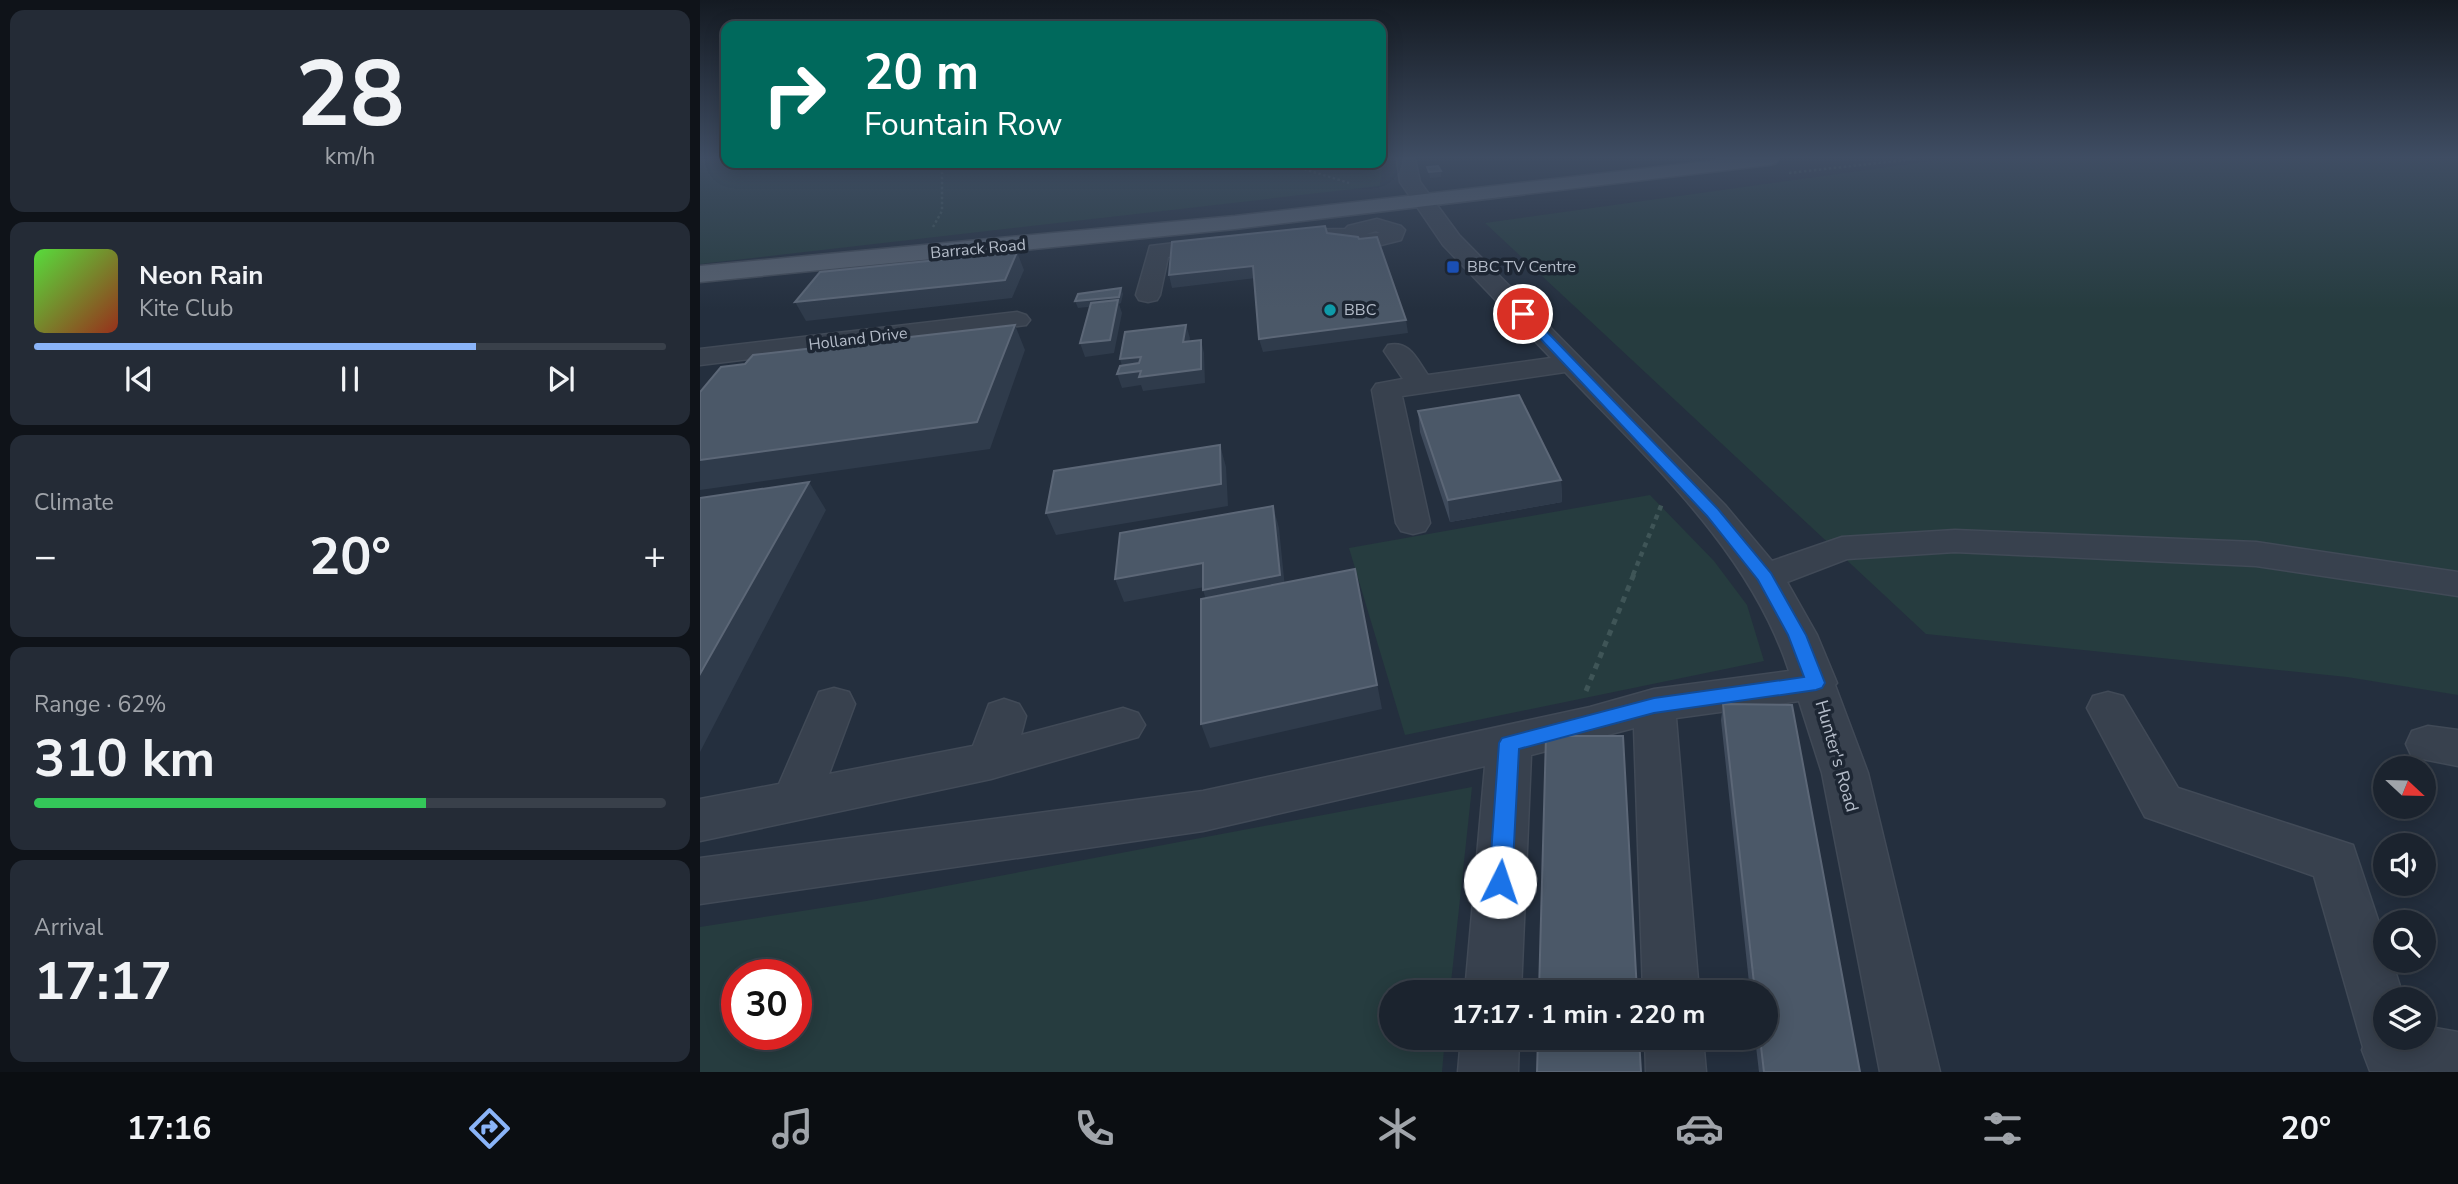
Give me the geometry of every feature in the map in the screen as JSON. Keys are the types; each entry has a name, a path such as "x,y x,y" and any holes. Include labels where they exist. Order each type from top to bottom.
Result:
{"main road":[{"name":"Barrack Road","path":"700,274 1040,244 1367,209"}],"street":[{"name":"Hunter's Road","path":"1428,209 1451,240 1713,512 1765,577 1797,635 1816,683 1845,773 1910,1072"},
{"path":"1148,295 1158,251 1314,234 1353,235 1370,241 1383,239 1405,249"},
{"name":"Holland Drive","path":"700,358 732,365 1017,320"},
{"path":"1397,351 1421,385"},
{"path":"1413,523 1386,390 1572,363"},
{"path":"1765,577 1842,548 1955,541 2256,554 2458,584"},
{"path":"700,881 1203,811 1570,729 1654,705 1816,683"},
{"path":"795,801 834,704"},
{"path":"1654,705 1670,980"},
{"path":"2108,708 2162,803 2335,861 2373,990"},
{"path":"991,761 1004,716"},
{"path":"700,820 991,761 1123,725"},
{"path":"1494,980 1509,743"},
{"path":"1488,1072 1489,1050"},
{"path":"1675,1050 1676,1072"},
{"path":"2400,1050 2458,1061"}],"path":[{"path":"930,233 942,209"},
{"path":"1570,729 1675,471"}],"green space":[{"path":"700,209 1179,209 700,264"},
{"path":"1586,209 2458,209 2458,695 2347,677 1926,634 1485,223"},
{"path":"1650,495 1714,561 1747,605 1764,661 1405,735 1349,548"},
{"path":"1472,787 1451,980 1379,980 1379,1050 1444,1050 1442,1072 700,1072 700,927 866,901"}],"building":[{"name":"BBC","path":"1325,226 1327,233 1359,239 1377,237 1406,320 1259,339 1253,266 1169,275 1172,242"},
{"path":"1017,252 1005,280 795,302 820,272"},
{"path":"1121,288 1119,297 1075,301 1078,294"},
{"path":"1118,300 1110,340 1080,343 1091,303"},
{"path":"1015,325 977,422 700,460 700,392 721,367 745,364 753,355"},
{"path":"1186,325 1183,342 1201,340 1201,369 1139,377 1141,371 1117,374 1120,366 1139,363 1141,357 1120,359 1125,332"},
{"path":"1519,395 1561,480 1448,500 1418,411"},
{"path":"1220,445 1221,484 1046,513 1054,471"},
{"path":"809,482 700,674 700,498"},
{"path":"1273,506 1280,575 1203,590 1203,563 1115,579 1120,533"},
{"path":"1355,569 1377,685 1201,724 1201,599"},
{"path":"1723,704 1792,705 1860,1072 1764,1072 1761,1050 1778,1050 1778,980 1754,980"},
{"path":"1546,736 1623,736 1636,980 1539,980"},
{"path":"1538,1050 1640,1050 1641,1072 1537,1072"}],"place":[{"name":"BBC TV Centre","path":"1453,267"},
{"name":"BBC","path":"1330,310"}],"route":[{"path":"1500,882 1509,743 1590,724 1654,705 1816,683 1797,635 1765,577 1713,512 1523,314"}]}
